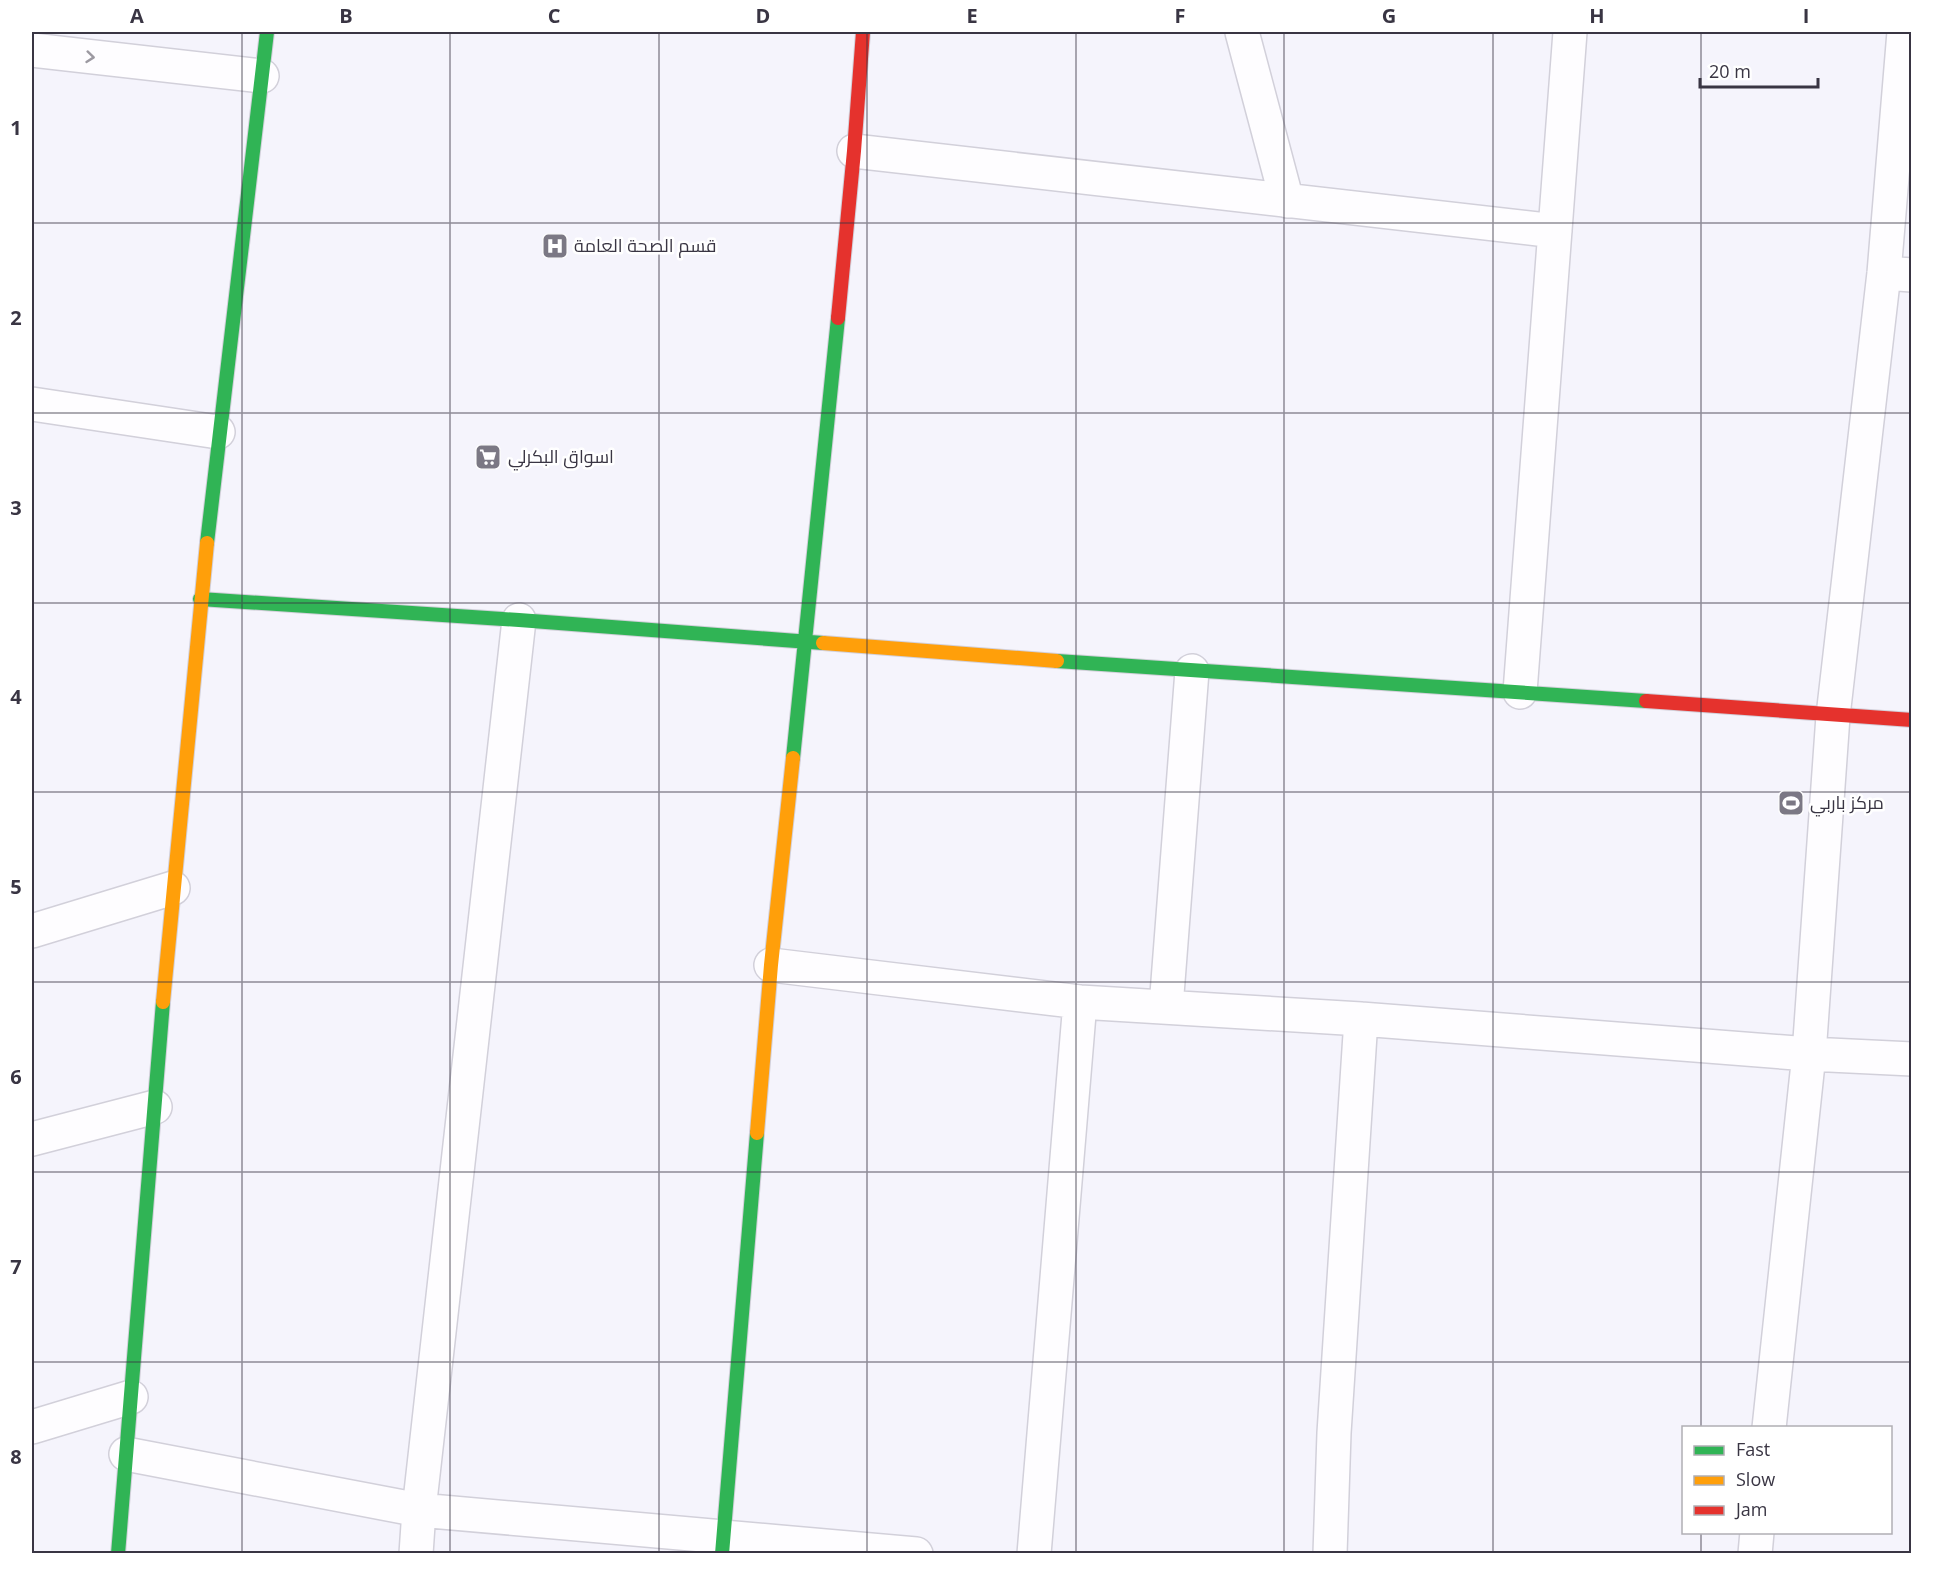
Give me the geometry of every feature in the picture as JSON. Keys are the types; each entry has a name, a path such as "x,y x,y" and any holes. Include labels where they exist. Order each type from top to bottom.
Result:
{"street":[{"path":"118,1554 173,888 201,599 218,432 267,32"},
{"path":"722,1545 771,965 806,642 854,151 863,32"},
{"path":"1242,32 1287,201"},
{"path":"1520,692 1570,32"},
{"path":"1769,1426 1809,1054 1833,716 1898,274 1904,32"},
{"path":"32,50 262,76"},
{"path":"854,151 1556,231"},
{"path":"32,405 218,432"},
{"path":"201,599 519,620 1192,671 1911,720"},
{"path":"416,1554 419,1510 519,620"},
{"path":"1166,1007 1192,671"},
{"path":"32,931 173,888"},
{"path":"771,965 1080,1002 1361,1019 1809,1054 1911,1059"},
{"path":"1034,1554 1080,1002"},
{"path":"1330,1554 1334,1432 1361,1019"},
{"path":"32,1139 155,1107"},
{"path":"32,1426 131,1397"},
{"path":"126,1454 419,1510 722,1545 916,1554"},
{"path":"1755,1554 1757,1534"}],"traffic: fast":[{"path":"207,543 267,32"},
{"path":"793,758 838,318"},
{"path":"200,599 823,643"},
{"path":"1057,661 1646,701"},
{"path":"118,1554 163,1002"},
{"path":"722,1554 757,1133"}],"traffic: slow":[{"path":"163,1002 207,543"},
{"path":"823,643 1057,661"},
{"path":"757,1133 771,965 793,758"}],"traffic: jam":[{"path":"838,318 863,32"},
{"path":"1646,701 1912,720"}],"place":[{"name":"قسم الصحة العامة","path":"555,246"},
{"name":"اسواق البكرلي","path":"488,457"},
{"name":"مركز باربي","path":"1791,803"}]}
